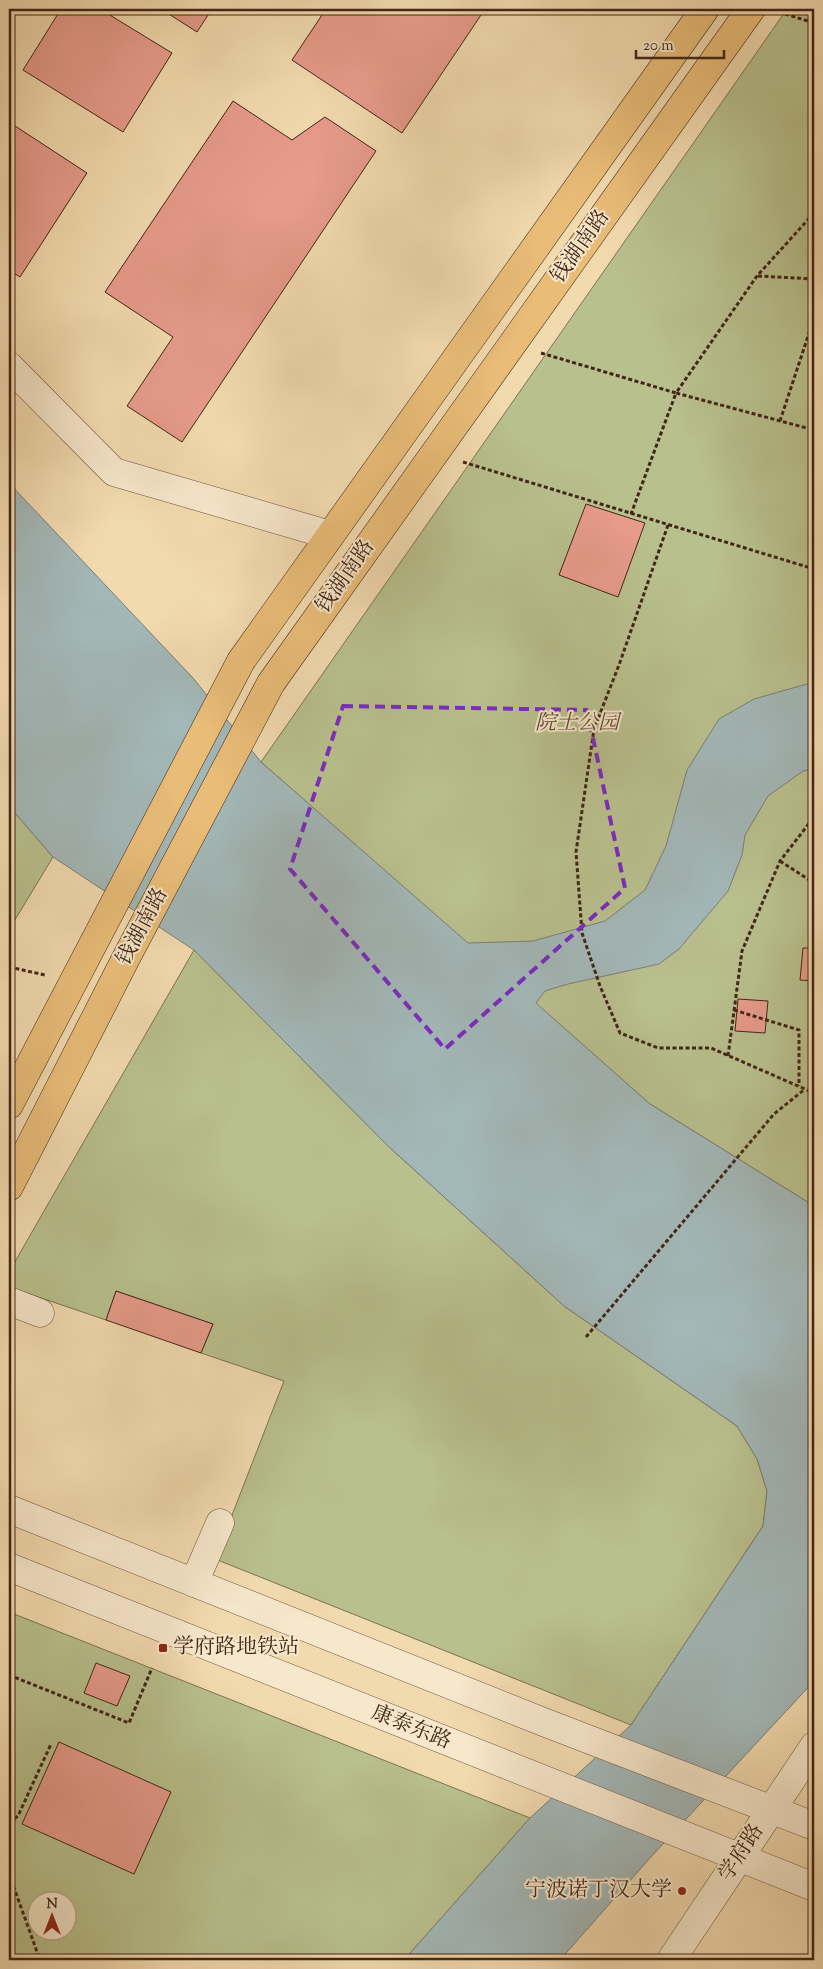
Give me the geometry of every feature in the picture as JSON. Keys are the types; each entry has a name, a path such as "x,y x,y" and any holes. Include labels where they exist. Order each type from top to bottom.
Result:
{"main road":[{"name":"钱湖南路","path":"9,1105 241,661 705,9"},
{"name":"钱湖南路","path":"9,1187 125,960 271,683 751,9"}],"street":[{"path":"9,366 114,472 330,535"},
{"path":"9,1301 40,1313"},
{"path":"9,1509 593,1741 814,1826"},
{"path":"194,1583 220,1523"},
{"name":"康泰东路","path":"9,1567 814,1887"},
{"name":"学府路","path":"671,1960 814,1746"}],"path":[{"path":"778,12 814,23"},
{"path":"631,514 676,393 757,276 814,213"},
{"path":"757,276 814,279"},
{"path":"780,421 814,318"},
{"path":"512,344 676,393 814,430"},
{"path":"434,454 814,569"},
{"path":"668,525 619,665 594,729 576,852 582,933 600,986 620,1033 658,1048 711,1048 814,1093"},
{"path":"728,1056 742,951 780,861 814,817"},
{"path":"780,861 814,883"},
{"path":"9,967 74,981"},
{"path":"734,1010 799,1030 799,1086"},
{"path":"586,1337 774,1114 805,1089"},
{"path":"9,1675 129,1723 152,1668"},
{"path":"9,1822 18,1816 51,1744"},
{"path":"9,1874 40,1960"}],"highlighted area":[{"path":"343,706 587,710 625,888 445,1049 290,869"}],"green space":[{"name":"院士公园","path":"787,9 814,9 814,1206 650,1104 261,762"},
{"path":"9,806 53,857 10,928 9,927"},
{"path":"194,950 388,1146 564,1306 737,1426 757,1459 767,1491 763,1526 631,1725 215,1559 284,1381 201,1353 213,1324 116,1291 106,1320 9,1287 9,1272"},
{"path":"9,1612 530,1818 404,1960 9,1960"}],"shaded area":[{"path":"9,483 193,678 261,762 468,943 533,941 605,921 645,890 666,846 687,770 719,719 754,699 814,682 814,769 803,771 768,796 745,835 742,855 728,891 679,949 659,964 568,984 545,991 536,1003 650,1104 814,1206 814,1681 650,1858 560,1960 404,1960 530,1818 631,1725 763,1526 767,1491 757,1459 737,1426 564,1306 388,1146 194,950 53,857 9,806"}],"building":[{"path":"61,9 100,9 172,53 123,132 23,70"},
{"path":"161,9 212,9 197,32"},
{"path":"326,9 485,9 402,133 292,60"},
{"path":"233,101 292,140 325,117 376,151 182,442 127,406 173,337 105,292"},
{"path":"9,122 87,173 20,277 9,270"},
{"path":"586,504 645,523 618,597 559,575"},
{"path":"803,948 814,948 814,981 800,980"},
{"path":"738,999 768,1001 765,1033 735,1031"},
{"path":"116,1291 213,1324 201,1353 106,1320"},
{"path":"96,1663 130,1676 117,1706 84,1693"},
{"path":"59,1742 171,1792 134,1874 22,1824"}],"place":[{"name":"学府路地铁站","path":"163,1648"},
{"name":"宁波诺丁汉大学","path":"682,1891"}]}
